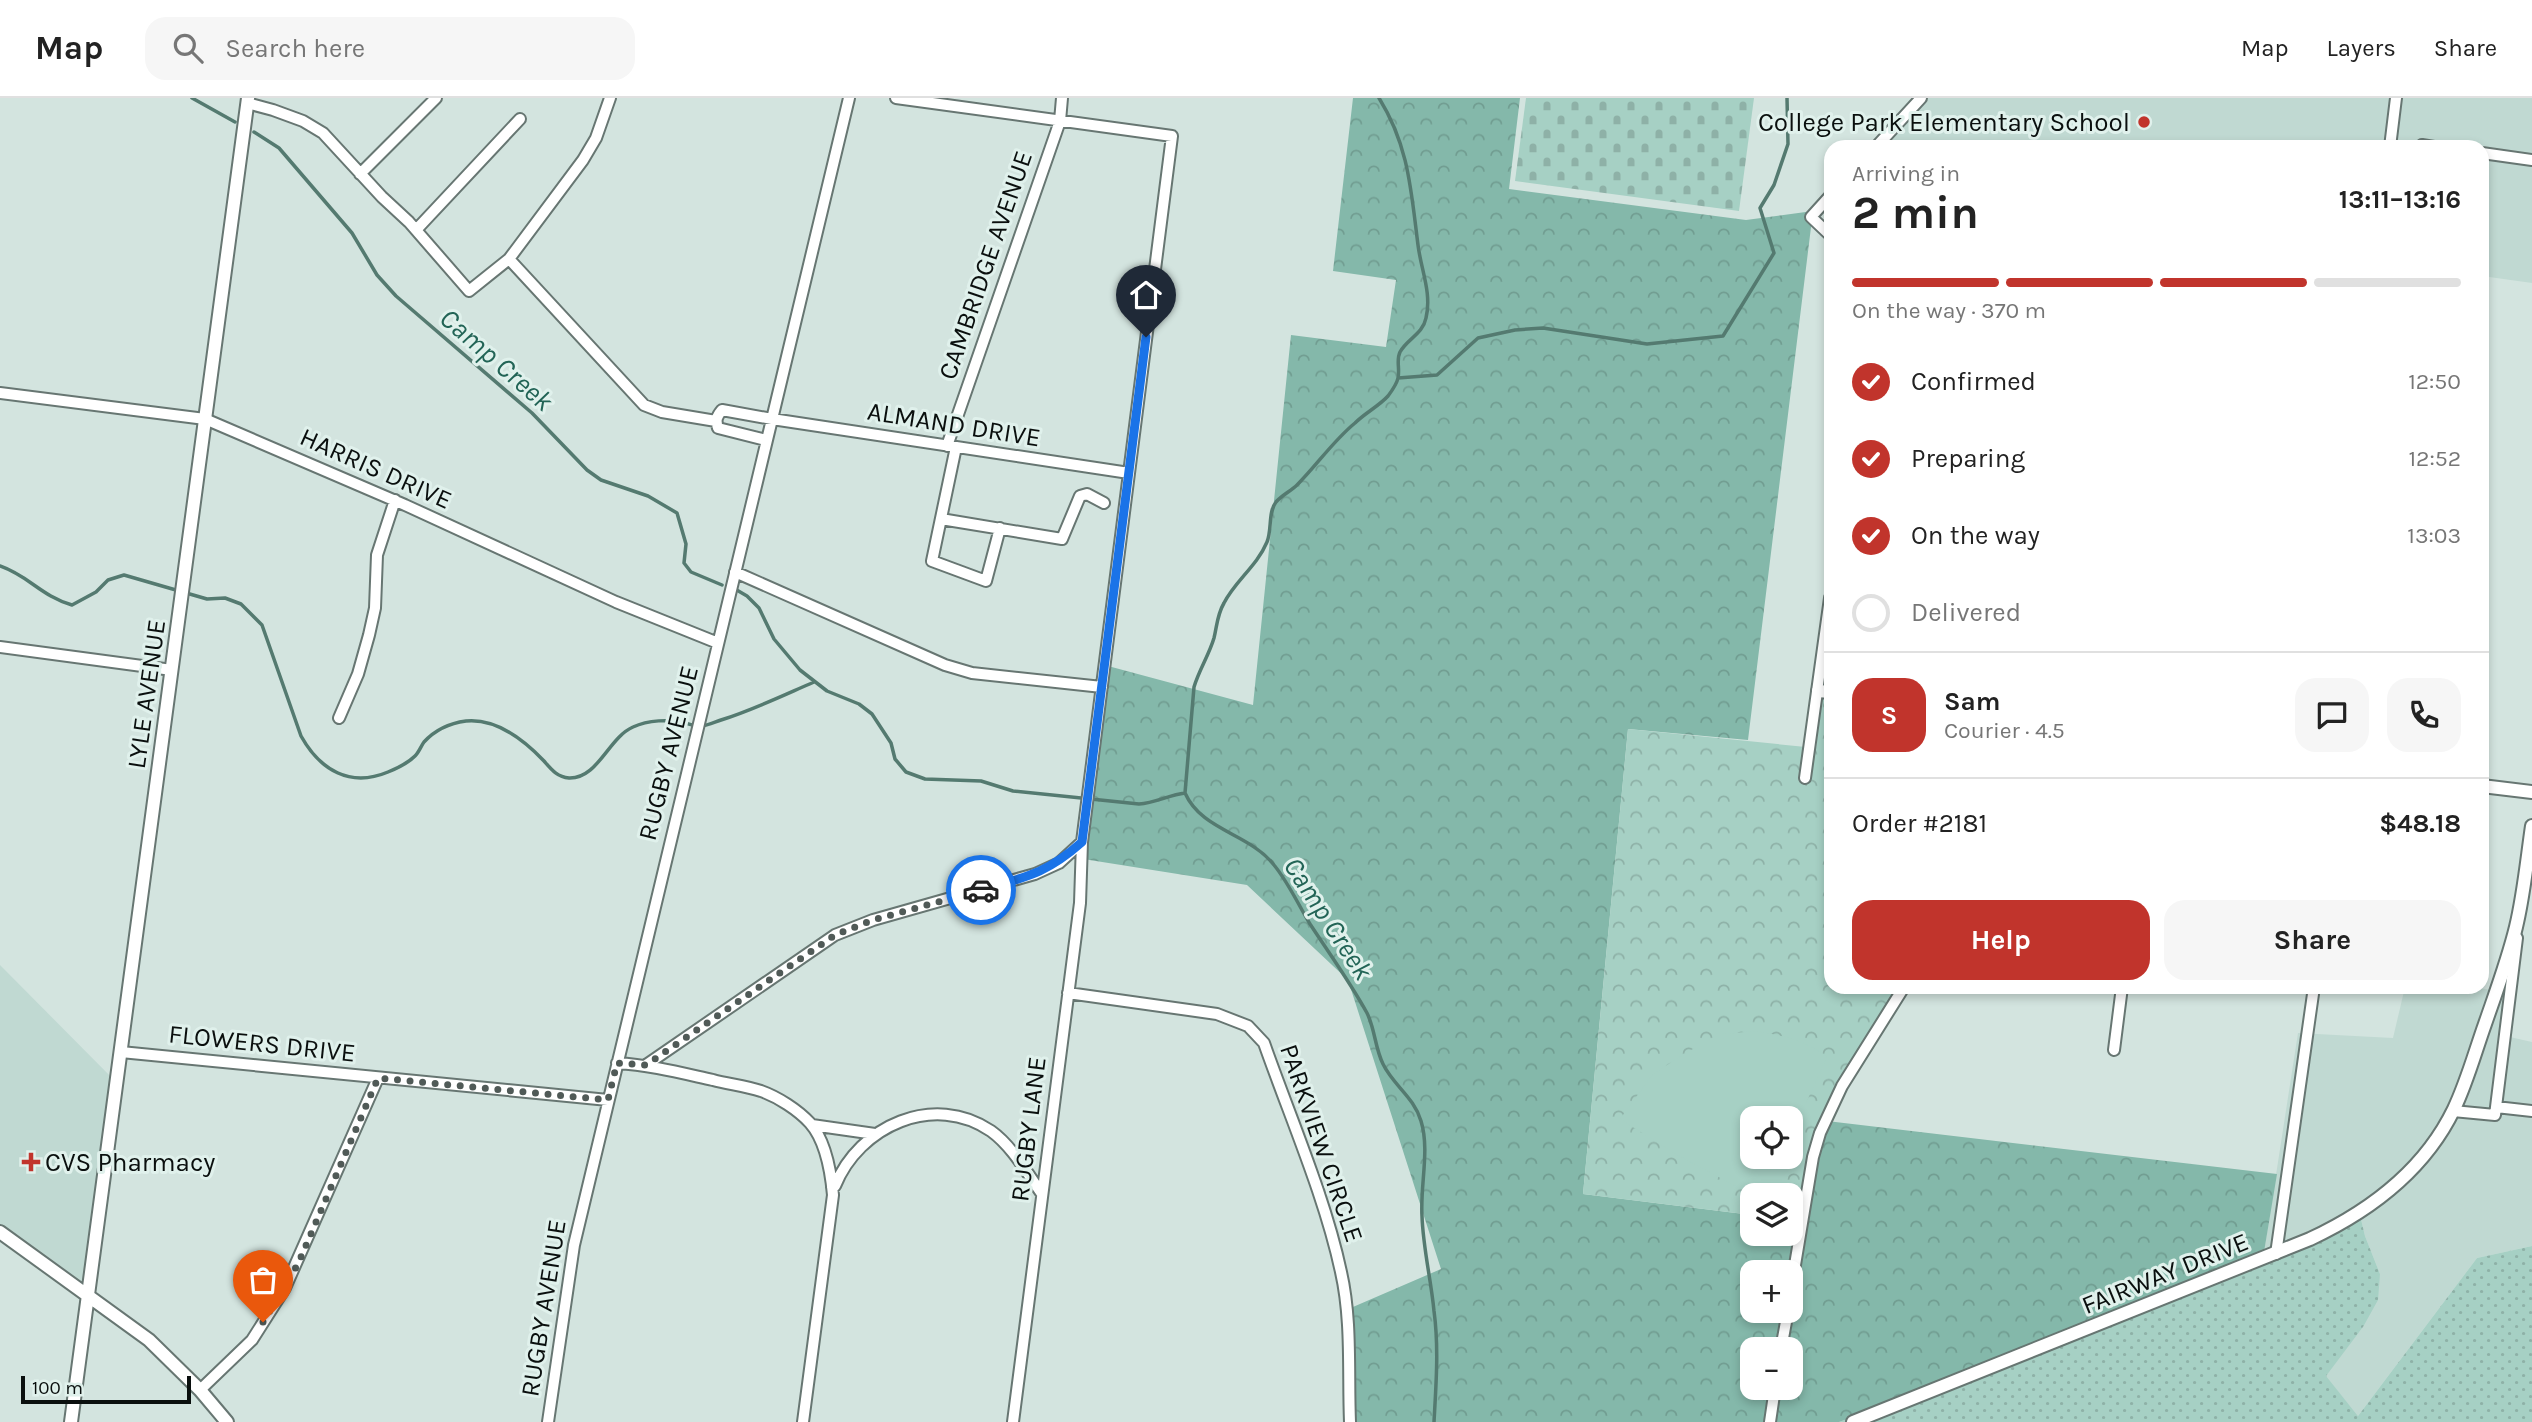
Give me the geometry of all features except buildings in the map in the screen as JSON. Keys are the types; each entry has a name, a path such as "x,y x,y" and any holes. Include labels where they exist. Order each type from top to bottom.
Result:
{"street":[{"path":"360,174 436,98"},
{"path":"248,101 303,121 323,132 416,230 469,291 509,259 583,160 596,138 610,98"},
{"name":"RUGBY AVENUE","path":"548,1422 574,1245 849,98"},
{"path":"896,98 1060,121"},
{"name":"CAMBRIDGE AVENUE","path":"1000,528 986,581 932,561 942,519 951,446 1060,121 1062,98"},
{"path":"1882,140 1921,98"},
{"path":"2391,140 2396,98"},
{"name":"LYLE AVENUE","path":"71,1422 248,101"},
{"path":"416,230 520,119"},
{"name":"RUGBY LANE","path":"1013,1422 1069,993 1080,903 1082,842 1172,136 1060,121"},
{"path":"2489,154 2532,160"},
{"path":"1824,203 1811,217 1824,229"},
{"path":"509,259 644,405 662,412 716,421 718,428 766,440"},
{"name":"HARRIS DRIVE","path":"0,393 205,419 394,500 616,602 718,643"},
{"name":"ALMAND DRIVE","path":"716,421 722,410 1129,473"},
{"path":"942,519 1062,539 1080,496 1087,494 1104,503"},
{"path":"339,718 358,674 369,635 375,608 377,555 394,500"},
{"path":"735,572 945,665 972,673 1102,687"},
{"path":"0,647 172,670"},
{"path":"1805,778 1824,691"},
{"path":"2489,787 2532,792"},
{"name":"FAIRWAY DRIVE","path":"1853,1422 2276,1254 2333,1228 2374,1204 2392,1189 2426,1153 2454,1111 2507,961 2523,893 2532,826"},
{"path":"646,1065 835,935 873,920 1035,874 1059,863 1082,842"},
{"path":"2454,1111 2495,1115 2523,893"},
{"name":"PARKVIEW CIRCLE","path":"1069,993 1217,1014 1248,1026 1264,1043 1331,1232 1342,1275 1347,1317 1350,1422"},
{"path":"1796,1260 1813,1157 1820,1133 1842,1086 1901,994"},
{"path":"2114,1051 2121,994"},
{"path":"2276,1254 2313,994"},
{"name":"FLOWERS DRIVE","path":"121,1052 608,1100"},
{"path":"617,1063 646,1065 761,1091 782,1101 812,1125 824,1151 832,1187 803,1422"},
{"path":"200,1391 252,1340 285,1288 378,1078"},
{"path":"2496,1107 2532,1111"},
{"path":"832,1187 852,1154 875,1134 909,1118 949,1115 972,1121 990,1131 1005,1144 1042,1194"},
{"path":"812,1125 875,1134"},
{"path":"0,1232 149,1340 227,1422"},
{"path":"1769,1422 1773,1400"}],"shaded area":[{"name":"College Park Elementary School","path":"1919,98 2532,98 2532,283 2489,277 2489,140 1880,140"},
{"path":"0,965 119,1085 87,1296 0,1231"},
{"path":"2489,990 2503,992 2501,1035 2532,1042 2532,1246 2477,1258 2358,1416 2325,1376 2363,1327 2380,1274 2360,1215 2264,1252 2298,1033 2393,1038 2403,994 2489,994"}],"green space":[{"path":"1353,98 1520,98 1509,189 1746,220 1813,211 1748,740 1628,729 1583,1194 1740,1214 1740,1246 1803,1246 1803,1213 1827,1121 2277,1174 2264,1252 1980,1371 1839,1422 1346,1422 1346,1310 1441,1269 1348,980 1247,885 1077,858 1108,666 1253,705 1291,335 1386,347 1396,280 1333,271"},
{"path":"1526,98 1754,98 1739,211 1515,181"},
{"path":"1824,693 1824,994 1895,994 1827,1121 1803,1217 1803,1183 1740,1183 1740,1214 1583,1194 1628,729 1816,748"},
{"path":"1755,1031 1783,1037 1802,1042 1827,1057 1803,1110 1803,1106 1740,1106 1740,1169 1777,1169 1770,1183 1740,1183 1740,1189 1674,1153 1620,1119 1653,1074 1689,1051 1723,1034"},
{"path":"2360,1215 2380,1274 2378,1300 2363,1327 2326,1376 2358,1416 2477,1258 2532,1246 2532,1422 1839,1422 1980,1371"}],"waterway":[{"name":"Camp Creek","path":"192,98 235,122"},
{"path":"1185,793 1194,687 1212,644 1222,607 1263,551 1276,502 1297,485 1347,430 1388,396 1398,378 1400,352 1422,328 1426,318 1427,291 1407,169 1397,134 1379,98"},
{"path":"1398,378 1437,375 1478,338 1515,330 1543,328 1647,344 1723,336 1774,253 1760,208 1774,185 1788,144 1787,98"},
{"name":"Camp Creek","path":"254,132 279,148 352,233 377,275 396,296 532,413 587,470 601,480 648,496 677,513 686,544 684,563 691,572 722,585"},
{"path":"0,566 52,597 72,605 96,592 108,580 124,575 207,599 225,598 241,604 262,625 301,736 327,767 349,777 374,776 403,765 438,731 466,721 499,727 519,738 558,774 569,778 579,777 588,772 624,732 633,727 665,721 706,725 757,707 814,682"},
{"name":"Camp Creek","path":"735,589 759,608 774,639 800,670 827,691 859,704 872,714 891,743 895,759 906,772 925,779 981,781 1013,791 1139,804 1185,793"},
{"name":"Camp Creek","path":"1185,793 1203,816 1264,854 1274,865 1367,1013 1380,1058 1418,1113 1425,1144 1423,1228 1436,1339 1434,1422"}],"way so far":[{"path":"263,1322 298,1264 378,1078 608,1100 617,1063 646,1065 835,935 873,920 981,890"}],"place":[{"name":"College Park Elementary School","path":"2144,122"},
{"name":"CVS Pharmacy","path":"31,1162"}],"route":[{"path":"981,890 1035,874 1059,863 1082,842 1146,337"}]}
